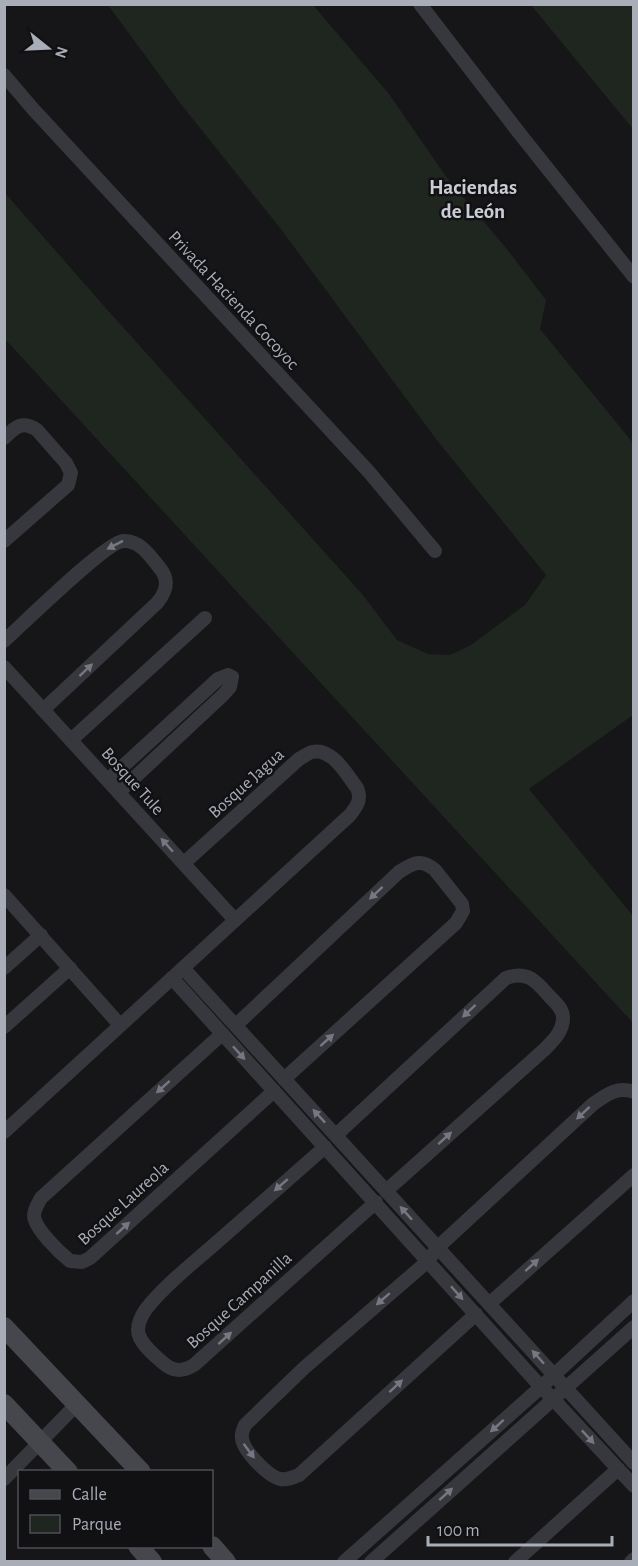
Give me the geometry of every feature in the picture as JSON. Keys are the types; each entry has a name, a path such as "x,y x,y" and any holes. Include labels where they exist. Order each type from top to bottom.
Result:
{"street":[{"path":"420,4 633,277"},
{"name":"Privada Hacienda Cocoyoc","path":"4,75 369,472 435,551"},
{"path":"4,438 20,425 31,426 66,463 71,473 68,485 4,541"},
{"path":"4,641 93,560 120,540 136,543 161,570 167,585 166,591 157,603 43,710"},
{"path":"71,740 205,618"},
{"name":"Bosque Tule","path":"4,667 235,920"},
{"path":"108,780 218,679 228,675 232,677 230,687 223,695 119,792"},
{"name":"Bosque Jagua","path":"184,863 299,759 314,751 334,759 357,788 358,804 235,920"},
{"path":"236,1025 399,872 417,862 431,866 435,870 462,904 463,911 456,923 284,1079"},
{"path":"5,898 41,935 120,1025"},
{"path":"4,1132 235,920"},
{"path":"4,968 41,935"},
{"path":"4,1027 70,968"},
{"path":"183,968 633,1461"},
{"path":"336,1135 506,978 522,975 534,980 560,1008 563,1014 560,1029 545,1049 386,1191"},
{"path":"172,978 633,1486"},
{"name":"Bosque Laureola","path":"222,1034 41,1198 34,1215 36,1223 51,1242 70,1261 82,1262 90,1258 274,1091"},
{"path":"476,1314 299,1475 288,1479 278,1479 246,1449 241,1434 245,1425 304,1368 428,1261 437,1248 593,1104 612,1091 624,1089 633,1092"},
{"name":"Bosque Campanilla","path":"326,1147 184,1270 152,1302 140,1320 138,1329 147,1347 171,1369 185,1370 194,1365 376,1202"},
{"path":"489,1304 633,1175"},
{"path":"344,1562 541,1387 633,1301"},
{"path":"4,1327 139,1470"},
{"path":"371,1562 633,1327"},
{"path":"4,1404 66,1470"},
{"path":"4,1479 77,1404"},
{"path":"515,1562 618,1469"},
{"path":"213,1547 226,1562"},
{"path":"140,1548 152,1562"}],"green space":[{"path":"108,5 313,5 389,94 447,178 546,300 540,329 633,443 633,715 529,789 633,916 633,1023 5,339 5,193 362,594 397,640 428,654 450,655 471,645 525,605 546,575 436,439 280,228 180,103"},
{"path":"531,5 633,5 633,129"}],"district":[{"name":"Haciendas de León","path":"473,199"}]}
